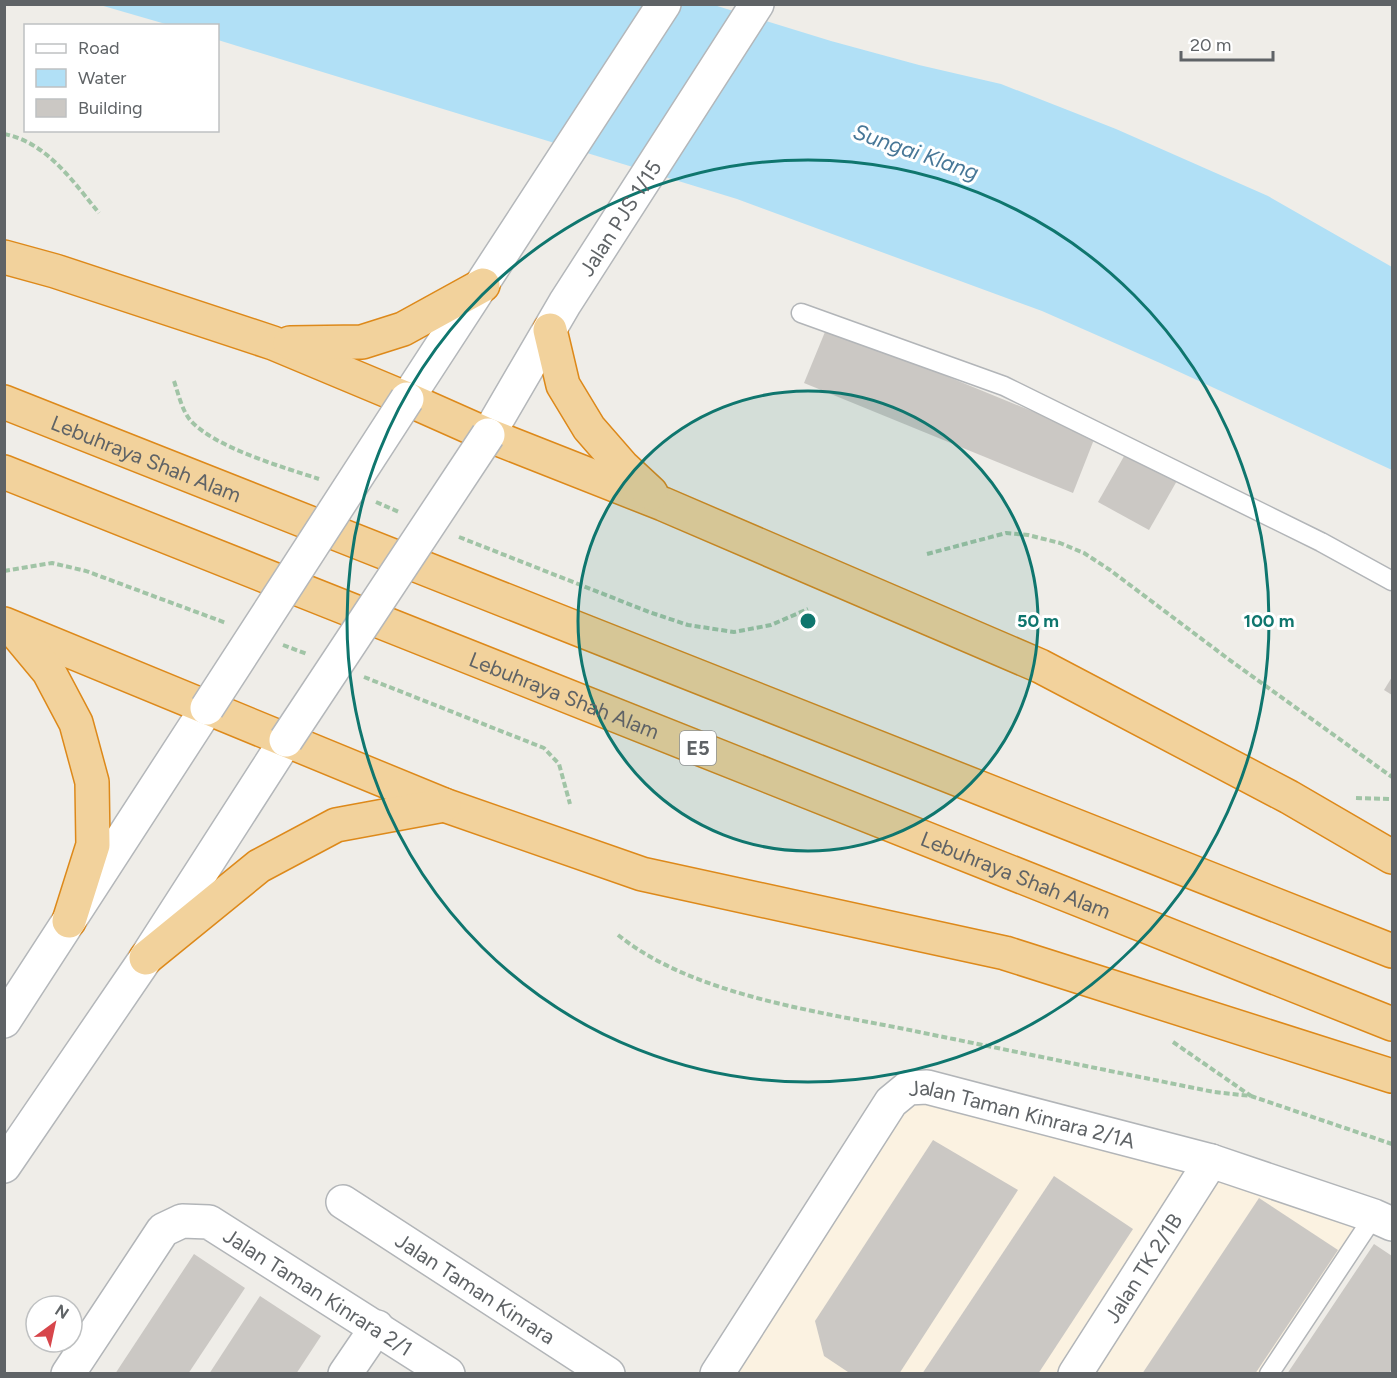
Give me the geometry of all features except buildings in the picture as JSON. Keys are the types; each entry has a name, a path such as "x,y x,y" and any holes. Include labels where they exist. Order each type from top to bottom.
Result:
{"highway":[{"path":"4,257 55,271 273,343 488,435 663,504 1040,666 1289,797 1392,857"},
{"path":"273,343 362,342 404,329 489,275"},
{"path":"557,317 563,385 590,428 623,467 663,504"},
{"name":"Lebuhraya Shah Alam","path":"4,402 1392,951"},
{"name":"Lebuhraya Shah Alam","path":"4,472 1392,1024"},
{"path":"8,626 444,805 642,874 1005,953 1392,1076"},
{"path":"8,626 49,672 76,723 92,782 93,844 69,921"},
{"path":"146,958 259,866 336,825 444,805"}],"main road":[{"path":"4,1021 664,4"},
{"name":"Jalan PJS 1/15","path":"4,1166 146,958 286,740 488,435 557,317 757,4"},
{"name":"Jalan Taman Kinrara 2/1A","path":"719,1373 891,1102 908,1088 927,1087 1211,1161 1383,1220"},
{"name":"Jalan TK 2/1B","path":"1076,1374 1211,1161"},
{"name":"Jalan Taman Kinrara","path":"343,1202 608,1374"},
{"name":"Jalan Taman Kinrara 2/1","path":"68,1374 163,1230 182,1221 209,1222 448,1374"},
{"path":"345,1374 377,1327"}],"lane":[{"path":"801,313 1004,386 1321,542 1392,581"},
{"path":"1269,1374 1383,1220"}],"path":[{"path":"4,134 30,144 64,170 99,213"},
{"path":"174,381 188,418 203,432 255,458 326,482"},
{"path":"368,499 400,512"},
{"path":"927,554 1006,533 1028,535 1060,543 1084,553 1392,777"},
{"path":"453,534 688,625 734,632 771,625 808,609"},
{"path":"618,935 638,951 677,971 764,1000 1214,1092 1251,1096 1392,1144"}],"shaded area":[{"path":"913,1101 1190,1167 1359,1222 1259,1373 744,1374 733,1367 901,1111"}],"water":[{"name":"Sungai Klang","path":"100,5 714,5 831,41 1001,84 1116,129 1268,196 1392,267 1392,470 1042,311 737,199 219,40 219,24 166,24"}]}
